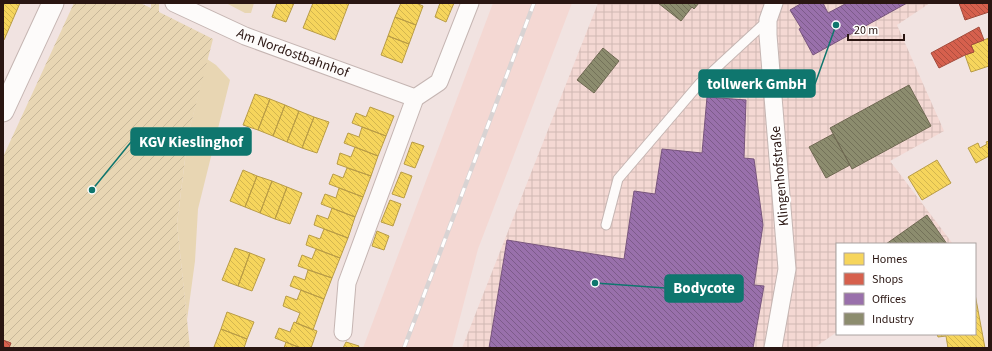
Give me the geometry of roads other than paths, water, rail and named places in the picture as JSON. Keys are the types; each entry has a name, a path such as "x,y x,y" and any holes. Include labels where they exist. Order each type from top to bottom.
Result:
{"street":[{"path":"3,111 53,3"},
{"name":"Am Nordostbahnhof","path":"174,3 246,36 415,98"},
{"path":"343,332 347,283 415,98 439,82 470,3"},
{"name":"Klingenhofstraße","path":"773,348 787,269 769,42 768,20 774,3"}],"lane":[{"path":"606,225 618,179 700,83 768,20"}],"railway":[{"path":"404,348 534,3"}],"place":[{"name":"tollwerk GmbH","path":"836,25"},
{"name":"KGV Kieslinghof","path":"92,190"},
{"name":"Bodycote","path":"595,283"}]}
